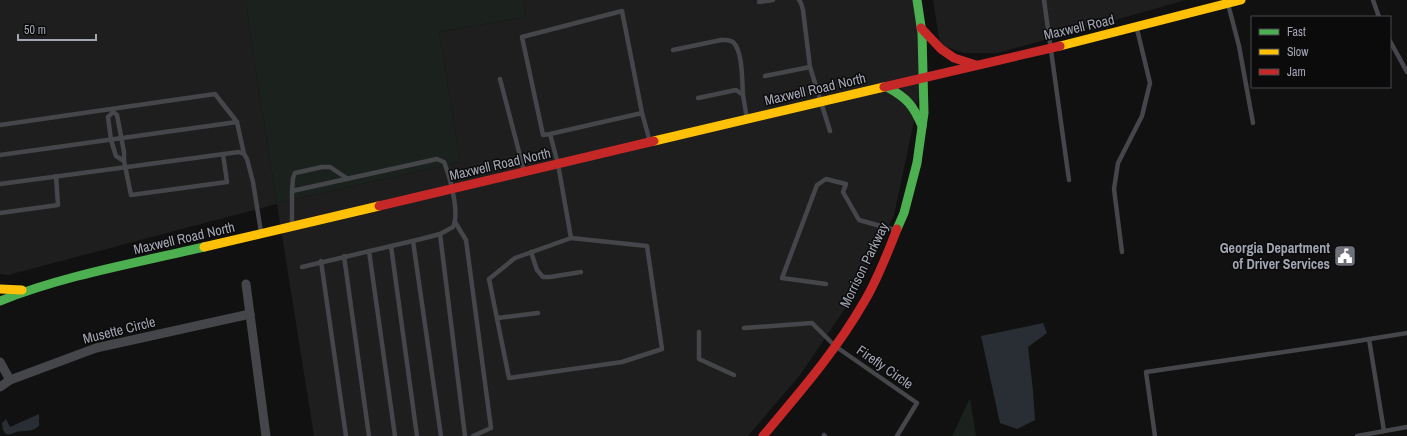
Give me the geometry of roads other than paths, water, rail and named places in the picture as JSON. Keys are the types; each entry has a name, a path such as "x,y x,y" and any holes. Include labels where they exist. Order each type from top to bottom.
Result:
{"street":[{"name":"Morrison Parkway","path":"763,436 836,346 865,301 904,213 917,163 924,113 921,28 917,0"},
{"name":"Maxwell Road","path":"923,78 1136,28 1241,0"},
{"path":"921,28 941,49 954,58 977,66"},
{"name":"Maxwell Road North","path":"27,290 83,274 133,264 452,190 923,78"},
{"path":"887,87 905,97 914,107 922,128"},
{"path":"246,284 266,436"},
{"path":"0,288 27,290"},
{"path":"0,301 27,290"},
{"name":"Musette Circle","path":"0,387 10,380 96,348 250,314"},
{"path":"0,362 10,380"}],"lane":[{"path":"759,2 773,0"},
{"path":"799,0 802,3 810,67 830,132"},
{"path":"1044,0 1069,180"},
{"path":"1373,0 1379,16"},
{"path":"1228,4 1239,46 1252,123"},
{"path":"642,113 544,135 522,37 622,11 642,113 650,143"},
{"path":"1122,252 1114,189 1118,163 1142,116 1150,84 1136,28"},
{"path":"673,50 721,40 733,42 736,47 742,74 742,95 747,120"},
{"path":"1391,43 1407,72"},
{"path":"765,76 810,67"},
{"path":"500,79 525,172"},
{"path":"698,98 736,90 742,95"},
{"path":"0,125 113,110 215,94 237,122 244,154 247,158 253,182 262,234"},
{"path":"113,110 117,115 124,152 124,162 131,195 227,182 223,154"},
{"path":"113,110 108,117 111,140 116,156 124,162"},
{"path":"0,155 237,122"},
{"path":"550,134 558,164 571,238"},
{"path":"0,184 239,152 244,154"},
{"path":"292,191 437,159 444,162 449,176 456,217 452,227 440,234 302,266"},
{"path":"292,227 292,191 295,173 322,167 330,167 348,179"},
{"path":"0,213 58,205 56,176"},
{"path":"826,284 782,278 817,185 826,179 846,184 843,192 859,220 897,230"},
{"path":"455,222 466,240 491,428 473,436"},
{"path":"440,234 465,436"},
{"path":"571,238 647,246 662,349 622,362 509,378 489,279 515,258 531,252 571,238"},
{"path":"413,241 441,436"},
{"path":"390,246 418,436"},
{"path":"369,251 395,436"},
{"path":"531,252 537,270 543,277 581,272"},
{"path":"344,256 370,436"},
{"path":"321,261 346,436"},
{"path":"497,318 538,314"},
{"name":"Firefly Circle","path":"744,328 812,323 836,346 917,403 897,436"},
{"path":"699,332 699,359 734,375"},
{"path":"1155,436 1146,372 1407,333"},
{"path":"1369,339 1384,431"},
{"path":"1357,436 1407,427"}],"place":[{"name":"Georgia Department of Driver Services","path":"1345,256"}]}
